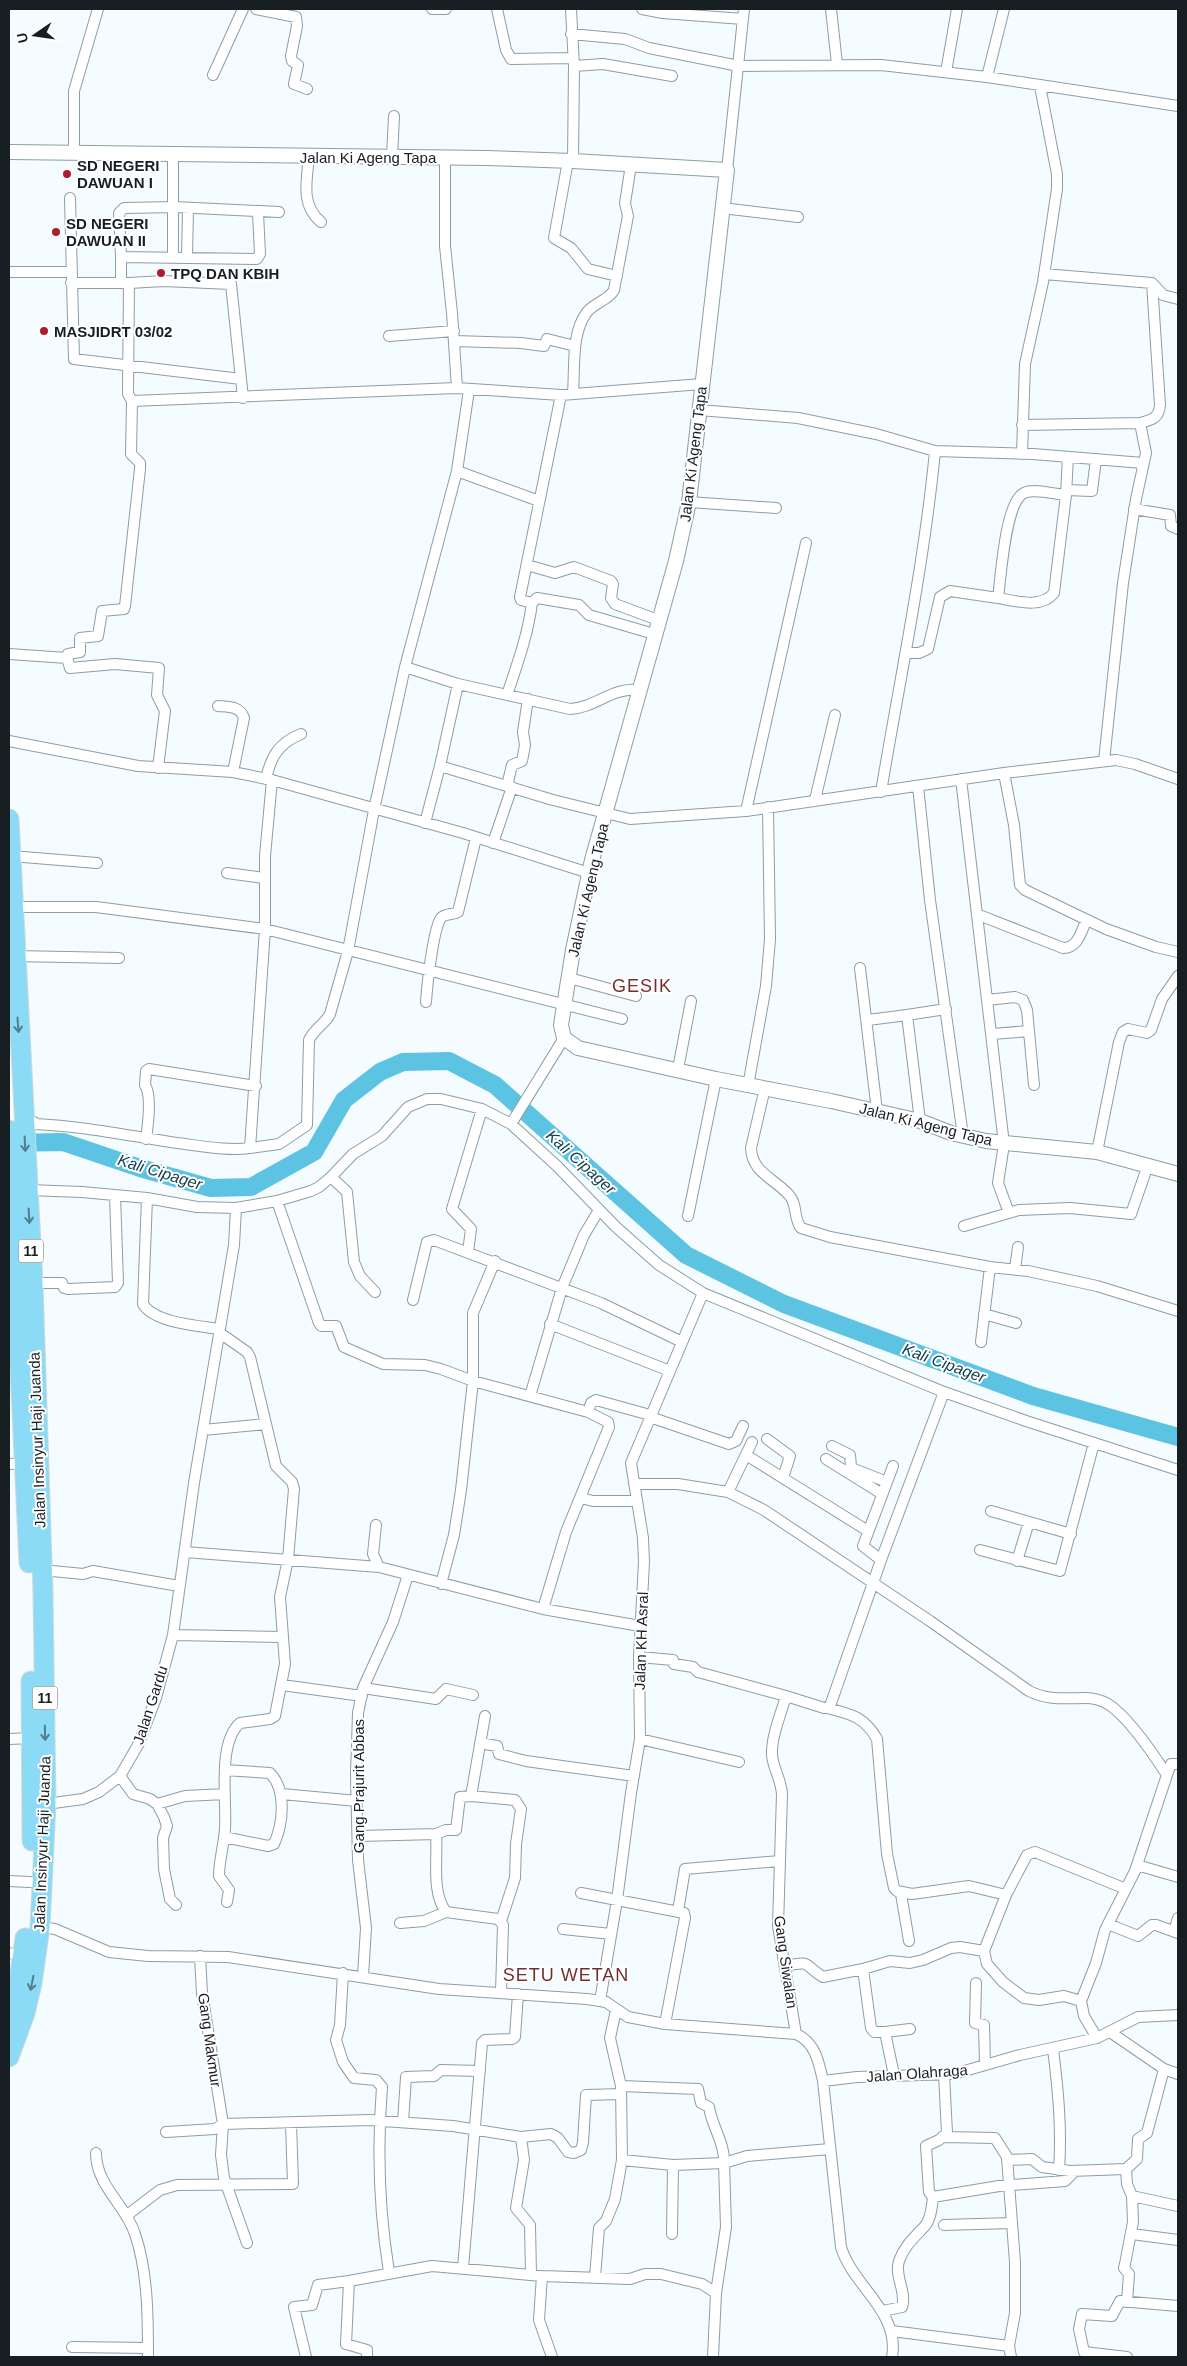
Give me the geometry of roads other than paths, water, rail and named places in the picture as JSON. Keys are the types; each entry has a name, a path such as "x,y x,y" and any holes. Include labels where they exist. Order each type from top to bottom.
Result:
{"highway":[{"name":"Jalan Insinyur Haji Juanda","path":"9,819 14,956 25,1120 18,1165 12,1240 26,1335 42,1570 37,1593 30,1882 16,1954 9,2018"},
{"name":"Jalan Insinyur Haji Juanda","path":"9,2057 25,2013 32,1982 40,1927 46,1804 37,1593 17,1463 26,1335 32,1283 28,1190 18,1165"}],"street":[{"path":"74,147 74,91 98,9"},
{"path":"213,75 243,9"},
{"path":"256,9 296,17 298,26 291,56 292,61 298,65 294,84 307,89"},
{"path":"432,9 446,9"},
{"path":"497,9 506,50 511,59 602,64 672,76"},
{"path":"571,9 574,144 554,238 571,248 588,269 617,276"},
{"path":"642,9 663,14 744,14"},
{"path":"830,9 841,64"},
{"path":"946,72 958,9"},
{"path":"988,78 1004,9"},
{"name":"Jalan Ki Ageng Tapa","path":"744,14 689,502 607,812 589,873 561,1024 564,1038 578,1048 748,1086 877,1111 920,1121 963,1136 1004,1144 1097,1152 1178,1174"},
{"path":"571,34 625,39 649,48 739,66 881,65 1178,103"},
{"path":"1022,454 1025,364 1044,274 1057,189 1057,174 1040,86"},
{"path":"392,153 394,116"},
{"name":"Jalan Ki Ageng Tapa","path":"9,152 74,147 173,155 309,157 392,153 445,158 572,159 631,165 727,164"},
{"path":"173,155 173,257"},
{"path":"309,157 307,203 313,216 321,222"},
{"path":"445,158 445,246 457,388"},
{"path":"573,393 575,346 585,315 592,307 613,294 628,216 626,204 631,165"},
{"path":"70,198 74,359 126,367 241,379"},
{"path":"158,768 165,711 157,695 158,668 114,664 70,668 68,658 68,654 80,652 80,638 98,636 102,611 125,608 140,466 130,454 132,401 128,394 126,367 125,283 121,257 120,210 124,208 188,208 258,213 279,212"},
{"path":"187,258 188,208"},
{"path":"722,208 798,217"},
{"path":"121,257 257,259 260,254 258,213"},
{"path":"9,272 71,272"},
{"path":"1044,274 1152,283 1163,295 1178,299"},
{"path":"71,283 197,282 231,284 233,288 243,398"},
{"path":"1022,425 1140,423 1155,418 1159,413 1152,283"},
{"path":"389,336 454,336 544,346 547,339 575,346"},
{"path":"132,401 457,388 561,394 702,384"},
{"path":"25,1120 35,1124 80,1127 146,1139 234,1151 279,1144 307,1126 309,1040 327,1021 348,951 374,810 405,667 457,471 469,390"},
{"path":"532,603 521,600 520,597 561,394"},
{"path":"699,410 798,418 876,434 935,451 1022,454 1143,464"},
{"path":"1104,762 1123,583 1134,509 1146,448 1140,423"},
{"path":"881,792 906,653 930,500 935,451"},
{"path":"906,653 919,653 928,649 940,596 943,593 950,591 1035,603 1044,602 1054,593 1066,493 1068,457"},
{"path":"998,598 1010,514 1018,497 1028,492 1066,493 1092,491 1096,459"},
{"path":"457,471 539,501"},
{"path":"689,502 776,508"},
{"path":"1134,509 1170,515 1171,526 1178,529"},
{"path":"746,811 806,543"},
{"path":"527,565 555,573 574,567 613,582 611,593 613,601 606,621"},
{"path":"507,695 524,645 532,603 537,598 579,605 589,615 654,634"},
{"path":"613,601 658,620"},
{"path":"9,654 68,658"},
{"path":"405,667 458,684 570,709 580,708 619,690 638,690"},
{"path":"425,823 458,684"},
{"path":"493,843 510,786 512,765 522,761 525,745 523,732 528,699"},
{"path":"218,706 238,708 242,711 244,718 234,772"},
{"path":"815,800 835,715"},
{"path":"250,1148 256,1086 265,929 264,878 269,764 277,749 301,734"},
{"path":"9,741 158,768 234,772 425,823 589,873"},
{"path":"440,766 553,800 630,819 746,811 1004,773 1104,762 1129,762 1178,779"},
{"path":"1004,773 1014,825 1020,885 1024,890 1086,921 1140,942 1178,952"},
{"path":"961,779 1004,1144 998,1186 1009,1212"},
{"path":"918,786 930,900 963,1136"},
{"path":"748,1086 766,986 770,939 768,807"},
{"path":"426,1002 429,969 442,918 458,912 476,838"},
{"path":"11,856 97,863"},
{"path":"227,873 264,878"},
{"path":"13,907 96,907 265,929 565,1003 622,1019"},
{"path":"978,915 1064,948 1069,948 1078,940 1086,921"},
{"path":"14,956 119,958"},
{"path":"860,968 868,1020 877,1111"},
{"path":"1097,1152 1119,1042 1123,1032 1128,1029 1149,1032 1162,999 1178,976"},
{"path":"569,978 636,996"},
{"path":"987,1000 1020,997 1027,1010 1034,1085"},
{"path":"678,1069 692,1001"},
{"path":"868,1020 946,1009"},
{"path":"907,1015 920,1121"},
{"path":"992,1034 1029,1031"},
{"path":"513,1121 564,1038"},
{"path":"146,1139 149,1111 148,1089 145,1085 146,1071 149,1068 256,1086"},
{"path":"688,1216 716,1079"},
{"path":"765,1088 751,1148 754,1166 789,1195 794,1204 801,1228 830,1237 1097,1286 1178,1311"},
{"path":"28,1190 147,1198 197,1207 236,1208 276,1201 311,1191 331,1177 353,1154 382,1136 400,1115 412,1105 432,1098 482,1109 513,1121 599,1210 659,1265 702,1293 944,1392 1178,1470"},
{"path":"468,1252 471,1229 452,1209 482,1109"},
{"path":"964,1226 1009,1212 1070,1208 1131,1214 1140,1163"},
{"path":"331,1177 348,1192 354,1262 360,1276 374,1292"},
{"path":"32,1283 62,1283 64,1288 68,1289 115,1287 118,1283 115,1195"},
{"path":"147,1198 143,1304 147,1312 182,1323 220,1331 250,1357 277,1469 294,1485 288,1559 280,1597 285,1664 282,1686 274,1716 270,1719 244,1721 237,1726 227,1750 224,1837 218,1876 229,1890 227,1902"},
{"path":"276,1201 319,1324 321,1326 336,1326 344,1347 383,1364 425,1365 473,1381 588,1412 608,1422 609,1427 566,1532 543,1609"},
{"name":"Jalan Gardu","path":"46,1804 83,1799 99,1792 120,1776 138,1745 146,1726 173,1635 178,1586 234,1246 236,1208"},
{"path":"530,1396 562,1288 584,1235 599,1210"},
{"path":"413,1300 426,1242 434,1240 495,1261 600,1303 680,1342"},
{"path":"1015,1270 1018,1247"},
{"path":"441,1584 458,1516 473,1381 473,1313 495,1261"},
{"path":"980,1342 990,1267"},
{"name":"Jalan KH Asral","path":"600,2001 617,1900 640,1739 639,1657 644,1562 643,1538 631,1463 702,1293"},
{"path":"984,1314 1016,1323"},
{"path":"550,1324 670,1371"},
{"path":"826,1708 830,1706 840,1680 873,1582 944,1392"},
{"path":"588,1412 590,1403 596,1400 650,1416 730,1444 736,1441 743,1426"},
{"path":"204,1430 266,1424"},
{"path":"767,1439 790,1456 783,1478"},
{"path":"728,1492 752,1442"},
{"path":"980,1550 1060,1572 1094,1443"},
{"path":"832,1446 850,1455"},
{"path":"746,1455 868,1531"},
{"path":"844,1470 850,1455"},
{"path":"850,1455 851,1467 887,1482"},
{"path":"826,1459 882,1494"},
{"path":"881,1560 863,1546 893,1466"},
{"path":"634,1484 678,1484 728,1492 764,1510 873,1582 1029,1691 1042,1697 1054,1699 1085,1698 1106,1702 1132,1728 1167,1775"},
{"path":"581,1498 593,1501 636,1501"},
{"path":"991,1511 1071,1534"},
{"path":"1017,1561 1028,1522"},
{"path":"376,1525 373,1554 379,1567"},
{"path":"185,1552 379,1567 543,1609 640,1626"},
{"path":"42,1570 83,1574 94,1571 178,1586"},
{"name":"Gang Prajurit Abbas","path":"363,1976 366,1928 358,1860 358,1714 362,1692 393,1622 408,1575"},
{"path":"173,1635 282,1637"},
{"path":"639,1657 673,1660 674,1664 693,1667 698,1672 858,1716 872,1730 877,1739 887,1854 894,1888 901,1894 909,1941"},
{"path":"282,1686 436,1699 446,1689 473,1695"},
{"name":"Gang Siwalan","path":"786,1696 772,1750 773,1760 781,1780 782,1794 778,1926 796,2034"},
{"path":"471,1796 484,1716"},
{"path":"9,1739 32,1738"},
{"path":"640,1739 739,1762"},
{"path":"480,1743 497,1746 499,1754 526,1761 634,1776"},
{"path":"1097,2038 1084,2016 1081,2001 1108,1924 1137,1865 1167,1775 1172,1764 1178,1764"},
{"path":"224,1837 268,1846 274,1844 279,1826 282,1794 277,1782 270,1773 226,1770"},
{"path":"120,1776 133,1794 150,1799 157,1804 167,1826 162,1838 166,1882 170,1899 176,1905"},
{"path":"157,1804 171,1798 184,1796 226,1794"},
{"path":"282,1794 357,1801"},
{"path":"359,1836 436,1834 446,1830 456,1830 460,1798 462,1796 515,1800 521,1809 516,1844 515,1878 502,1922 504,1950 501,1993"},
{"path":"436,1834 437,1888 441,1907 452,1915 491,1918 502,1922"},
{"path":"1081,2001 1064,1996 1038,2000 1024,1998 1003,1982 987,1964 984,1951 1006,1895 1026,1855 1035,1852 1126,1888"},
{"path":"678,1911 685,1869 780,1861"},
{"path":"1137,1865 1178,1877"},
{"path":"9,1881 30,1882"},
{"path":"901,1894 969,1886 1006,1895"},
{"path":"580,1893 684,1913 685,1918 665,2024"},
{"path":"400,1923 424,1921 446,1912"},
{"path":"1108,1924 1138,1936 1152,1925 1176,1932 1178,1918"},
{"path":"40,1927 55,1929 109,1952 228,1957 439,1988 600,2001 606,2002 628,2017 665,2024 796,2034 804,2037 816,2055 823,2081 837,2220 844,2256 882,2311 892,2331 894,2347 892,2357"},
{"path":"563,1929 611,1934"},
{"path":"785,1966 803,1962 809,1964 815,1972 823,1977 863,1969 890,1961 910,1963 923,1960 951,1948 960,1947 984,1951"},
{"name":"Gang Makmur","path":"200,1956 202,1993 223,2124 221,2155 226,2185 247,2243"},
{"path":"863,1969 870,2028 874,2032 910,2030"},
{"path":"343,1973 337,2048 343,2062 354,2078 380,2082 382,2087 378,2147 389,2272"},
{"path":"976,1983 975,2023 984,2025 985,2066"},
{"path":"464,2268 483,2041 512,2039 515,2037 518,1994"},
{"path":"595,2277 599,2228 606,2221 615,2199 622,2160 621,2090 610,2038 616,2010"},
{"name":"Jalan Olahraga","path":"823,2081 894,2075 954,2074 1097,2038 1138,2017 1178,2015"},
{"path":"885,2032 894,2075"},
{"path":"1110,2032 1164,2069 1178,2074"},
{"path":"1053,2049 1058,2088 1061,2145 1059,2170"},
{"path":"882,2311 902,2307 897,2270 898,2262 916,2233 926,2226 931,2211 933,2197 929,2192 926,2146 944,2137 995,2138 1007,2158 1012,2162 1034,2159 1042,2167 1075,2171 1126,2169 1137,2159 1138,2139 1147,2133 1164,2069"},
{"path":"403,2122 406,2077 434,2076 441,2070 480,2070"},
{"path":"944,2074 947,2126 944,2137"},
{"path":"166,2132 215,2128 223,2124 403,2122 521,2137 551,2134 558,2138 568,2152 577,2153 581,2150 583,2142 586,2095 621,2090 698,2089 701,2103 709,2107 712,2126 724,2148 726,2228 716,2293 713,2357"},
{"path":"128,2219 160,2190 176,2185 293,2184 291,2123"},
{"path":"521,2137 524,2160 516,2208 530,2225 539,2320 552,2357"},
{"path":"622,2160 673,2165 724,2164 747,2156 830,2149"},
{"path":"72,2347 148,2353 144,2280 135,2233 100,2175 96,2163 96,2152"},
{"path":"1007,2158 1015,2262 1015,2313 1009,2346 1011,2357"},
{"path":"672,2234 673,2165"},
{"path":"1126,2169 1127,2184 1132,2196 1132,2234 1124,2264 1124,2268 1130,2274 1127,2302"},
{"path":"933,2197 1008,2186 1065,2181 1075,2171"},
{"path":"1132,2196 1178,2206"},
{"path":"944,2225 1011,2224"},
{"path":"1132,2234 1178,2240"},
{"path":"306,2357 294,2307 313,2304 318,2285 349,2281 389,2272 432,2266 536,2276 630,2279 645,2274 661,2274 702,2284 716,2293"},
{"path":"349,2281 346,2344 366,2350 367,2357"},
{"path":"1127,2357 1084,2355 1079,2329 1082,2314 1112,2316 1119,2301 1178,2306"},
{"path":"892,2331 1009,2346"}],"waterway":[{"name":"Kali Cipager","path":"11,1143 63,1142 140,1168 211,1188 251,1187 314,1152 344,1100 380,1072 403,1062 449,1061 495,1085 686,1255 784,1304 1033,1396 1178,1437"}],"place":[{"name":"SD NEGERI DAWUAN I","path":"67,174"},
{"name":"SD NEGERI DAWUAN II","path":"56,232"},
{"name":"TPQ DAN KBIH","path":"161,273"},
{"name":"MASJIDRT 03/02","path":"44,331"}],"district":[{"name":"GESIK","path":"642,986"},
{"name":"SETU WETAN","path":"566,1975"}]}
